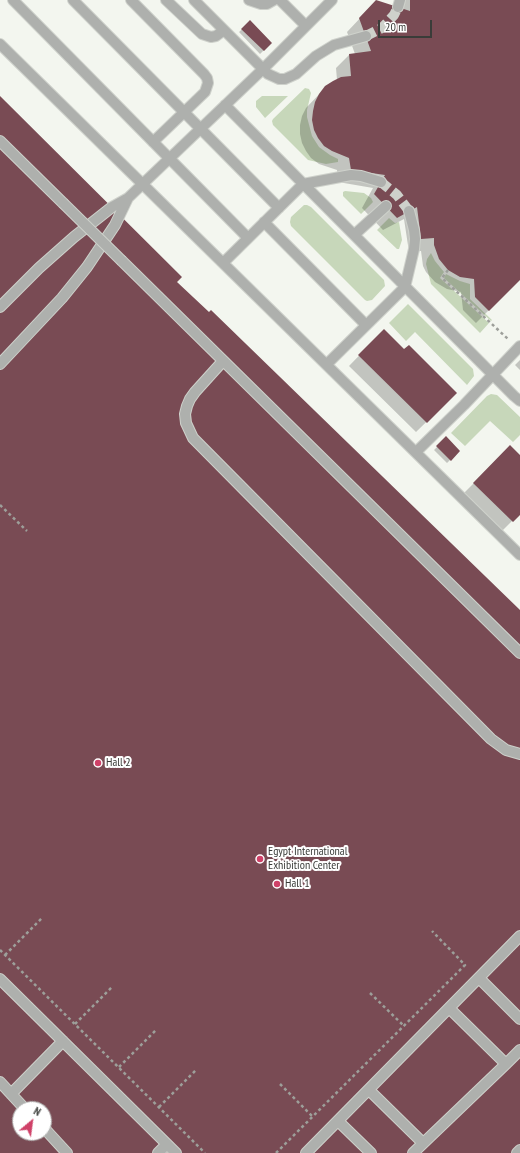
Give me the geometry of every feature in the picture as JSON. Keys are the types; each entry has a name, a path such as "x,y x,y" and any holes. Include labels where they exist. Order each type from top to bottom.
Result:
{"lane":[{"path":"13,0 248,238"},
{"path":"73,0 279,208"},
{"path":"132,0 207,78 208,88 205,92 153,142"},
{"path":"166,0 202,34 211,37 216,36 224,30"},
{"path":"194,0 263,69 273,77 279,79 291,77 296,74 308,62 325,50 344,42 366,36"},
{"path":"249,0 261,4 267,4 274,0"},
{"path":"280,0 306,26"},
{"path":"0,307 39,268 74,237 112,207 128,198 263,69 332,0"},
{"path":"0,44 520,555"},
{"path":"225,105 492,375 520,401"},
{"path":"0,140 520,653"},
{"path":"223,263 303,184 351,176 361,176 380,182"},
{"path":"0,364 62,298 87,267 115,225 128,198"},
{"path":"354,235 386,206"},
{"path":"327,364 405,287 415,239 409,211"},
{"path":"264,222 366,325"},
{"path":"416,452 519,348"},
{"path":"223,360 195,392 187,406 185,414 186,423 192,438 491,739 506,750 520,754"},
{"path":"306,1153 520,936"},
{"path":"479,978 520,1019"},
{"path":"0,979 176,1153"},
{"path":"449,1008 506,1064"},
{"path":"11,1094 63,1041"},
{"path":"413,1153 520,1050"},
{"path":"0,1082 18,1101"},
{"path":"369,1090 423,1143"},
{"path":"338,1121 371,1153"},
{"path":"52,1137 67,1153"},
{"path":"158,1153 167,1144"},
{"path":"517,1153 520,1150"}],"path":[{"path":"448,270 442,278 519,348"},
{"path":"0,504 27,531"},
{"path":"5,955 42,918"},
{"path":"276,1153 466,965 432,931"},
{"path":"0,950 205,1153"},
{"path":"75,1024 112,987"},
{"path":"370,993 404,1026"},
{"path":"119,1067 156,1030"},
{"path":"159,1107 196,1070"},
{"path":"280,1084 312,1116"}],"green space":[{"path":"305,88 309,89 311,93 307,117 312,136 319,147 338,159 338,162 326,164 308,160 273,125 273,119"},
{"path":"262,96 288,96 265,118 256,107 256,101"},
{"path":"343,192 364,193 371,198 373,202 361,214 343,196"},
{"path":"304,205 311,207 384,280 385,286 372,300 365,300 291,226 291,217"},
{"path":"389,218 395,223 399,222 402,240 399,249 397,249 377,230"},
{"path":"431,253 435,261 444,272 440,278 489,323 480,333 431,284 426,264"},
{"path":"446,274 470,284 470,299 492,320 491,321 444,278"},
{"path":"408,304 473,369 474,376 467,385 415,332 406,341 389,323"},
{"path":"491,394 497,395 520,417 520,435 513,442 490,421 465,446 451,433 487,396"}],"building":[{"path":"376,0 410,11 410,0 520,0 520,280 489,311 475,297 474,279 460,277 448,270 439,259 434,245 434,238 421,239 417,207 397,218 374,194 385,175 351,170 349,158 324,146 314,130 312,120 313,111 319,94 325,86 333,81 341,77 351,76 349,54 371,51 359,18"},
{"path":"250,20 272,43 264,51 241,29"},
{"name":"Egypt International Exhibition Center","path":"0,96 182,277 177,282 209,312 211,310 520,610 520,1153 0,1153"},
{"path":"384,329 404,349 409,345 457,393 427,423 358,355"},
{"path":"446,436 460,451 451,461 436,446"},
{"path":"510,445 520,455 520,515 513,522 473,483"}],"tunnel":[{"path":"366,36 382,28 394,15 398,7"},
{"path":"381,182 397,195 409,211"}],"place":[{"name":"Hall 2","path":"98,763"},
{"name":"Egypt International Exhibition Center","path":"260,859"},
{"name":"Hall 1","path":"277,884"}]}
